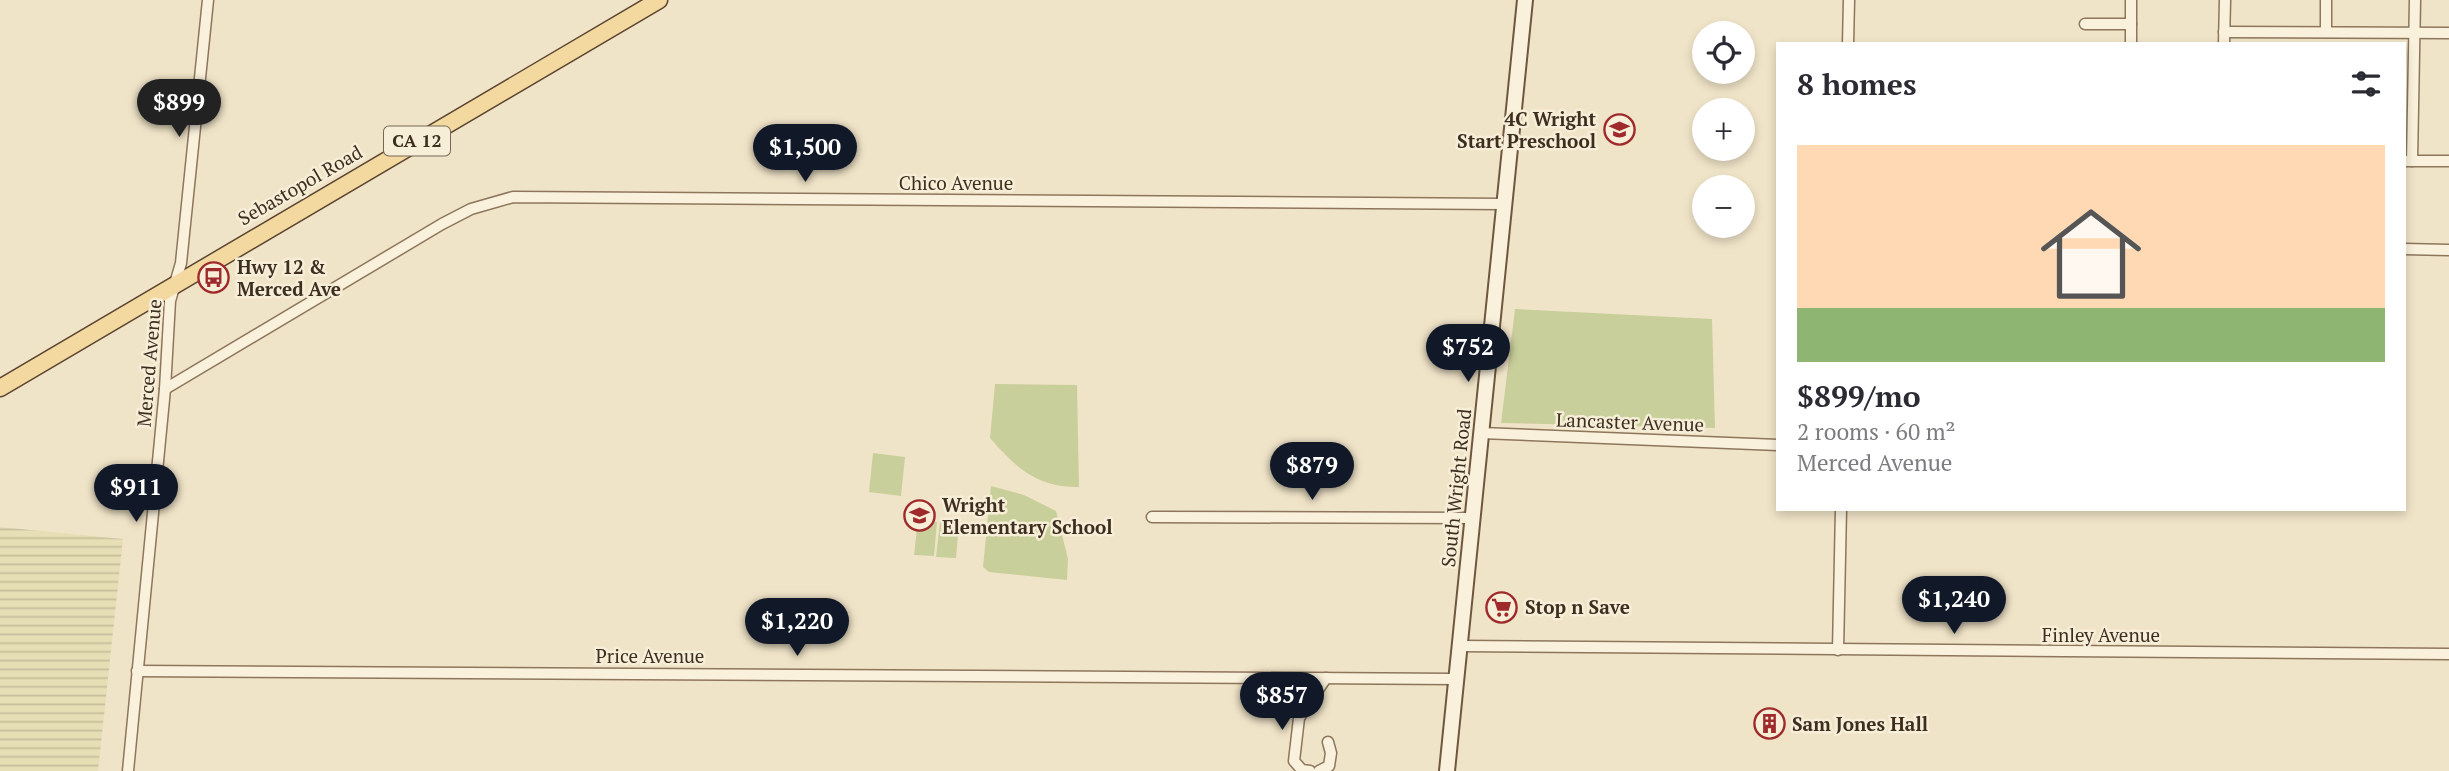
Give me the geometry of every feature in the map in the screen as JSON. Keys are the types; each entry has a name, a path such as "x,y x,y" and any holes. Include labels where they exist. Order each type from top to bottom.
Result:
{"main road":[{"name":"Sebastopol Road","path":"0,388 659,0"},
{"name":"South Wright Road","path":"1447,771 1525,0"}],"street":[{"name":"Merced Avenue","path":"128,771 165,388 170,301 176,282 185,223 208,0"},
{"path":"1848,42 1849,0"},
{"path":"2130,42 2131,0"},
{"path":"2224,42 2225,0"},
{"path":"2326,0 2326,32"},
{"path":"2415,0 2408,161 2449,161"},
{"path":"2085,24 2130,24"},
{"path":"2224,32 2449,33"},
{"name":"Chico Avenue","path":"165,388 442,224 471,209 513,197 1503,204"},
{"path":"2406,249 2449,250"},
{"name":"Lancaster Avenue","path":"1481,433 1776,445"},
{"path":"1838,650 1841,511"},
{"path":"1152,517 1472,518"},
{"name":"Finley Avenue","path":"1459,646 2449,654"},
{"name":"Price Avenue","path":"137,671 1456,679"},
{"path":"1310,771 1302,770 1294,761 1299,718 1326,678"},
{"path":"1319,771 1329,765 1331,753 1328,742"}],"shaded area":[{"path":"0,527 123,539 98,771 0,771"}],"green space":[{"path":"1515,309 1712,319 1715,428 1501,423"},
{"path":"995,384 1077,385 1079,487 1051,484 1028,474 990,438"},
{"path":"873,453 905,457 901,496 869,492"},
{"path":"991,486 1024,495 1056,511 1068,559 1067,580 989,572 983,567"},
{"path":"918,520 937,522 934,556 914,555"},
{"path":"940,522 959,524 956,558 936,557"}],"place":[{"name":"4C Wright Start Preschool","path":"1619,130"},
{"name":"Hwy 12 & Merced Ave","path":"214,278"},
{"name":"Wright Elementary School","path":"919,516"},
{"name":"Stop n Save","path":"1502,607"},
{"name":"Sam Jones Hall","path":"1769,724"}]}
